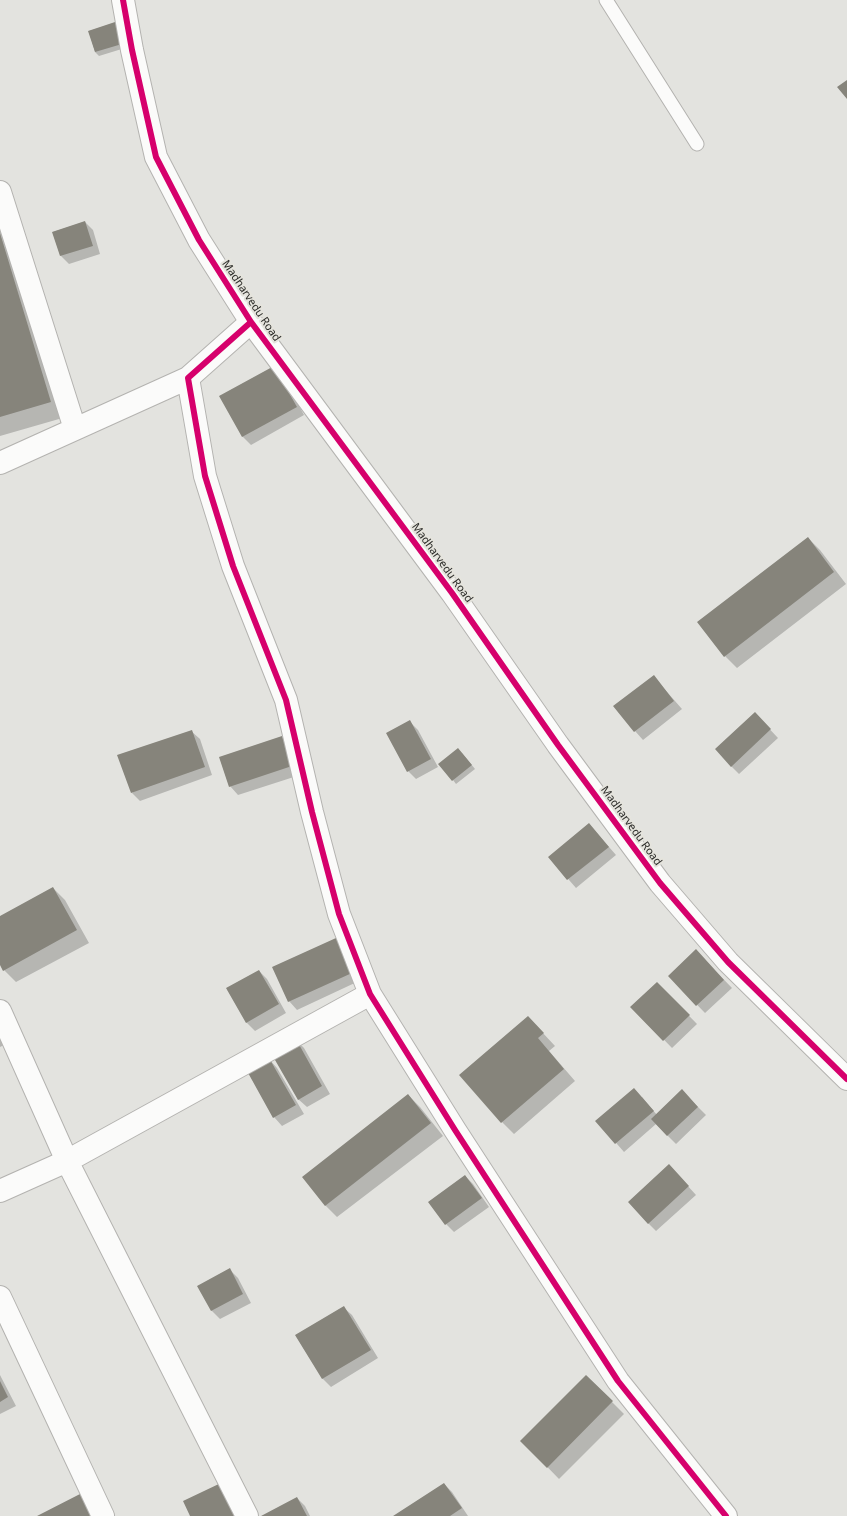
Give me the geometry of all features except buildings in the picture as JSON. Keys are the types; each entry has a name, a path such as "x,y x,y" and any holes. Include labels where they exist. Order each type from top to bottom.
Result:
{"street":[{"name":"Madharvedu Road","path":"123,0 132,50 156,157 199,240 251,322 452,593 558,745 660,883 728,962 847,1079"},
{"path":"0,192 75,429"},
{"path":"0,463 188,378 251,322"},
{"path":"188,378 205,476 233,566 286,700 312,812 339,914 370,994 459,1137 618,1381 726,1516"},
{"path":"0,1191 67,1161 370,994"},
{"path":"0,1011 67,1161 247,1516"},
{"path":"0,1297 103,1516"}],"lane":[{"path":"606,0 697,144"}],"cycle path":[{"path":"123,0 132,50 156,157 199,240 251,322 452,593 558,745 660,883 728,962 847,1079"},
{"path":"251,322 188,378 205,476 233,566 286,700 312,812 339,914 370,994 455,1130 618,1381 726,1516"}]}
